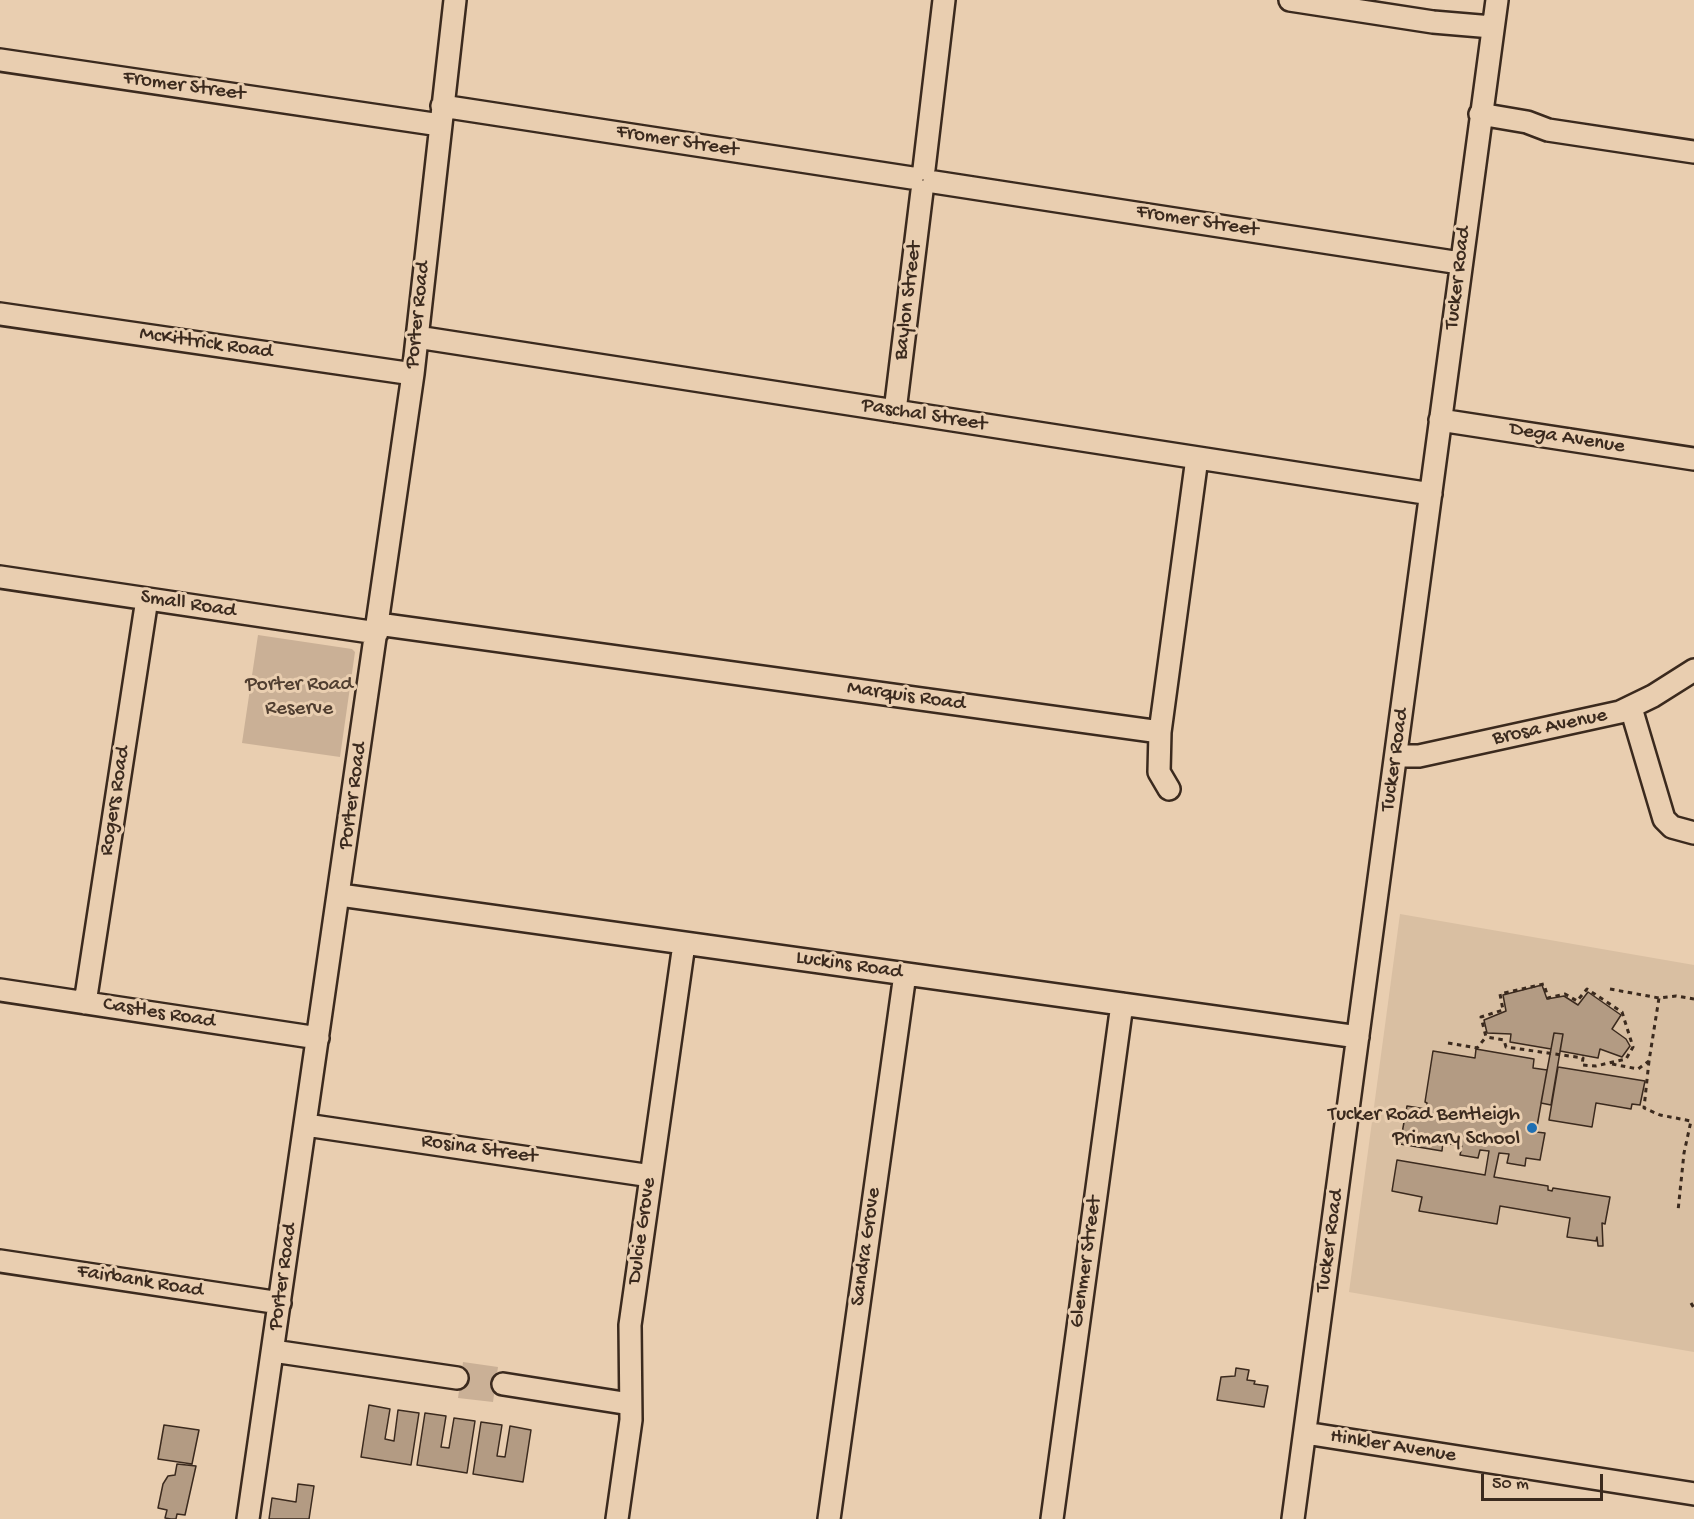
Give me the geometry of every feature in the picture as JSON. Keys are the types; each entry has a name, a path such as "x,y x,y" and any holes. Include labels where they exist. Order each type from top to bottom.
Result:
{"street":[{"name":"Porter Road","path":"248,1519 340,895 413,374 455,0"},
{"name":"Baylon Street","path":"895,411 945,0"},
{"path":"1290,0 1381,7 1433,22 1492,32"},
{"name":"Tucker Road","path":"1293,1519 1479,120 1497,0"},
{"name":"Fromer Street","path":"0,60 923,180 1460,263"},
{"path":"1479,120 1527,132 1548,130 1694,152"},
{"name":"McKittrick Road","path":"0,314 413,374"},
{"name":"Paschal Street","path":"417,337 1431,494"},
{"name":"Dega Avenue","path":"1440,420 1694,459"},
{"path":"1169,789 1159,772 1160,732 1197,458"},
{"name":"Small Road","path":"0,577 147,599 377,628"},
{"name":"Rogers Road","path":"85,1003 147,599"},
{"name":"Marquis Road","path":"377,628 1160,732"},
{"name":"Brosa Avenue","path":"1396,756 1419,756 1609,716 1631,708 1694,670"},
{"path":"1631,708 1664,819 1672,827 1694,833"},
{"name":"Luckins Road","path":"340,895 1358,1037"},
{"name":"Dulcie Grove","path":"617,1519 629,1439 629,1336 684,944"},
{"name":"Sandra Grove","path":"829,1519 905,974"},
{"name":"Castles Road","path":"0,990 318,1038"},
{"name":"Glenmer Street","path":"1052,1519 1122,1004"},
{"name":"Rosina Street","path":"306,1125 651,1176"},
{"name":"Fairbank Road","path":"0,1261 280,1303"},
{"path":"273,1351 457,1378"},
{"path":"502,1384 630,1404"},
{"name":"Hinkler Avenue","path":"1305,1433 1694,1494"}],"path":[{"path":"1544,984 1548,998 1565,993 1578,1001 1587,989 1622,1012 1633,1047 1626,1059 1611,1063 1582,1065 1583,1058 1506,1047 1504,1040 1486,1037 1481,1017 1503,1010 1500,994 1544,984"},
{"path":"1610,989 1659,998 1676,996 1694,999"},
{"path":"1659,998 1644,1108 1660,1115 1691,1121 1678,1211"},
{"path":"1448,1043 1477,1048 1486,1037"},
{"path":"1611,1063 1638,1069 1649,1061"},
{"path":"1691,1303 1694,1308"}],"shaded area":[{"name":"Tucker Road Bentleigh Primary School","path":"1400,914 1694,965 1694,1352 1349,1292"}],"green space":[{"name":"Porter Road Reserve","path":"258,635 352,649 355,652 340,757 242,743"},
{"path":"463,1362 498,1367 493,1402 458,1398"}],"building":[{"path":"1542,985 1547,999 1564,996 1578,1005 1588,992 1621,1015 1612,1029 1626,1039 1630,1046 1622,1057 1600,1049 1598,1058 1560,1051 1563,1034 1554,1033 1551,1049 1510,1042 1511,1034 1487,1033 1484,1020 1506,1011 1503,995"},
{"path":"1554,1033 1563,1034 1551,1105 1541,1103"},
{"path":"1476,1049 1534,1059 1533,1068 1547,1070 1536,1132 1545,1133 1540,1160 1526,1158 1525,1166 1507,1163 1509,1154 1499,1153 1494,1177 1548,1186 1548,1190 1552,1191 1553,1188 1610,1197 1605,1224 1602,1223 1603,1246 1598,1246 1597,1237 1596,1241 1567,1237 1570,1218 1500,1206 1497,1224 1419,1211 1422,1197 1392,1191 1397,1160 1485,1175 1489,1151 1480,1150 1478,1158 1460,1155 1462,1146 1450,1144 1450,1142 1443,1141 1442,1151 1400,1144 1407,1106 1426,1109 1427,1103 1425,1102 1433,1051 1475,1058"},
{"path":"1558,1067 1645,1081 1640,1105 1632,1104 1631,1109 1596,1103 1592,1127 1549,1120"},
{"path":"1236,1368 1249,1370 1247,1380 1255,1381 1254,1384 1268,1386 1264,1407 1217,1400 1221,1377 1235,1376"},
{"path":"369,1405 390,1409 385,1439 394,1441 398,1410 419,1413 411,1465 361,1457"},
{"path":"425,1413 446,1416 441,1447 449,1448 454,1418 475,1421 467,1473 417,1465"},
{"path":"481,1422 502,1425 497,1456 505,1457 510,1426 531,1430 523,1482 473,1474"},
{"path":"164,1425 199,1430 192,1464 158,1459"},
{"path":"177,1464 196,1466 185,1515 177,1514 176,1519 171,1519 165,1518 167,1510 158,1508 163,1484 168,1476 175,1475"},
{"path":"298,1484 314,1486 309,1519 269,1519 272,1498 296,1502"}],"place":[{"name":"Tucker Road Bentleigh Primary School","path":"1532,1128"}]}
